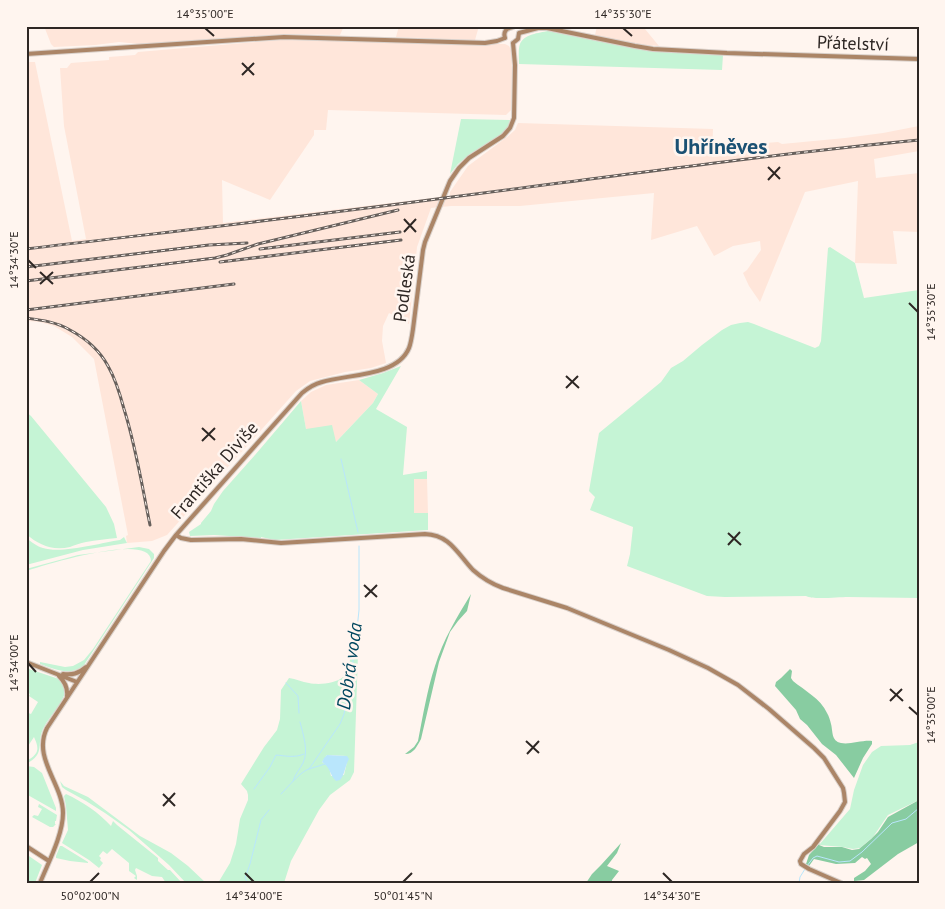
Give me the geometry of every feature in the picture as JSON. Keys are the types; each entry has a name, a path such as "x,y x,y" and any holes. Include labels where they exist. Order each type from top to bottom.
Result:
{"main road":[{"path":"513,27 519,33 518,39 513,42 509,42 504,34 508,28 513,27"},
{"name":"Přátelství","path":"519,33 538,28 547,28 653,49 919,59"},
{"path":"26,54 284,37 485,43 497,42 505,38"},
{"name":"Podleská","path":"401,358 409,349 411,342 425,242 450,181 456,170 465,161 503,136 512,125 516,65 513,42"},
{"name":"Františka Diviše","path":"40,883 61,830 63,811 61,798 45,758 43,743 47,728 164,551 267,431 305,390 322,382 380,370 401,358"},
{"path":"176,535 192,540 241,539 280,543 434,534 448,541 475,571 494,585 567,608 708,668 738,685 814,748 824,758 843,788 845,802 840,811 800,861 807,868 841,883"},
{"path":"58,674 78,673 87,667 93,659"},
{"path":"26,662 78,682"},
{"path":"58,674 67,688 66,700"},
{"path":"26,846 49,861"}],"shaded area":[{"path":"44,26 344,26 340,35 285,34 140,44 119,42 54,47"},
{"path":"399,26 479,26 475,40 396,37"},
{"path":"597,26 636,26 645,29 659,46 634,44 595,35"},
{"path":"281,40 505,44 511,50 511,110 506,115 328,110 326,130 314,130 314,135 270,200 222,180 223,223 450,196 450,192 468,166 507,137 515,130 518,123 713,129 712,157 728,155 728,146 778,142 782,144 845,138 919,126 919,151 874,159 876,178 919,173 919,232 893,231 897,264 855,263 858,181 805,192 760,302 743,273 761,250 760,241 733,246 714,256 697,226 651,240 654,193 520,206 451,206 431,208 417,247 409,324 389,313 383,326 382,341 386,363 310,381 296,391 167,535 152,541 127,543 126,536 128,535 94,359 72,337 54,326 40,322 28,321 26,323 26,62 35,62 72,241 86,239 64,126 60,68 67,68 71,63 109,60 109,57 135,55 138,52"},
{"path":"359,380 378,394 373,403 336,442 306,429 301,401 311,392 326,385"},
{"path":"414,479 427,479 428,513 414,513"}],"green space":[{"path":"548,31 637,49 722,54 722,70 519,64 519,48 522,41 532,34"},
{"path":"461,119 510,120 507,129 502,134 470,154 450,174"},
{"path":"830,247 855,263 864,298 919,290 919,598 707,596 627,566 633,527 590,510 595,497 589,491 599,433 661,382 671,368 731,325 748,322 815,348 819,346 821,341 828,248"},
{"path":"401,366 376,409 407,427 403,475 427,471 427,479 414,479 414,513 428,513 428,530 275,540 261,537 190,536 189,532 201,524 223,491 301,401 306,429 332,425 336,442 373,403 378,394 359,380"},
{"path":"26,412 106,507 114,524 117,538 90,541 70,547 52,548 41,544 26,534"},
{"path":"124,537 127,543 83,550 26,565 26,538 41,547 60,550 120,540"},
{"path":"139,547 149,549 154,554 154,558 84,665 73,671 62,671 40,664 40,662 65,667 73,666 84,660 93,649 151,561 146,553 134,549 119,550"},
{"path":"96,553 26,571 26,569 78,555"},
{"path":"471,594 467,611 450,632 439,662 421,739 413,751 405,754 418,741 427,694 438,656 451,629"},
{"path":"352,651 358,653 354,772 350,780 330,795 319,810 291,861 284,883 218,883 230,863 236,844 240,819 248,800 247,791 241,784 277,730 280,719 281,690 289,678 317,684 331,683 340,679 347,671","holes":["327,755 347,756 344,775 331,776 329,767 322,762"]},
{"path":"26,668 59,679 64,685 65,693 44,727 39,752 26,764 26,761 36,753 37,744 34,737 26,749 26,712 31,714 38,702 26,692"},
{"path":"790,669 793,681 817,699 824,708 832,727 833,735 838,742 872,741 854,778 836,755 822,744 800,719 796,710 775,686 776,682"},
{"path":"919,742 919,800 888,815 873,837 860,848 853,849 819,845 850,809 854,790 863,765 872,752 881,746 910,745"},
{"path":"26,766 34,767 42,773 56,811 26,794"},
{"path":"60,781 64,786 88,797 140,836 171,853 206,883 186,883 169,865 129,830 66,790 62,787"},
{"path":"66,794 90,808 111,826 113,821 158,858 158,861 182,883 166,883 162,877 152,876 136,868 137,880 134,878 136,876 129,871 129,863 112,849 107,854 103,851 99,856 103,863 99,868 62,843 68,830 64,796"},
{"path":"919,800 919,842 898,854 864,880 854,881 854,878 865,871 871,864 867,858 862,857 855,863 836,864 814,859 809,866 806,864 809,855 820,843 819,845 824,847 859,849 878,832 888,817"},
{"path":"39,804 57,815 56,824 53,827 32,817 34,815 38,816 42,809 38,807"},
{"path":"621,843 617,853 607,866 619,871 612,880 612,883 586,883 592,874"},
{"path":"60,846 62,846 88,863 56,858"},
{"path":"26,854 42,865 35,883 26,883"}],"water":[{"path":"327,755 347,756 349,759 340,780 336,781 322,762"}],"waterway":[{"name":"Dobrá voda","path":"341,459 358,532"},
{"name":"Dobrá voda","path":"281,794 298,776 309,769 340,724 344,714 359,610 359,546"},
{"path":"286,683 298,696 299,713"},
{"path":"293,781 305,758 305,742 300,722"},
{"path":"254,789 276,755 294,756 304,754"},
{"path":"309,769 325,764"},
{"path":"807,866 817,856 839,862 850,861 892,823 906,819 919,808"},
{"name":"Dobrá voda","path":"248,883 245,878 261,820 269,810"},
{"path":"799,883 805,869"}],"railway":[{"path":"26,249 346,211 744,159 919,140"},
{"path":"26,281 215,258 258,244 398,210"},
{"path":"260,249 400,232"},
{"path":"220,262 401,240"},
{"path":"26,267 209,245 247,243"},
{"path":"26,310 234,284"},
{"path":"26,318 65,327 87,341 105,360 118,387 128,423 150,525"}],"district":[{"name":"Uhříněves","path":"721,146"}]}
